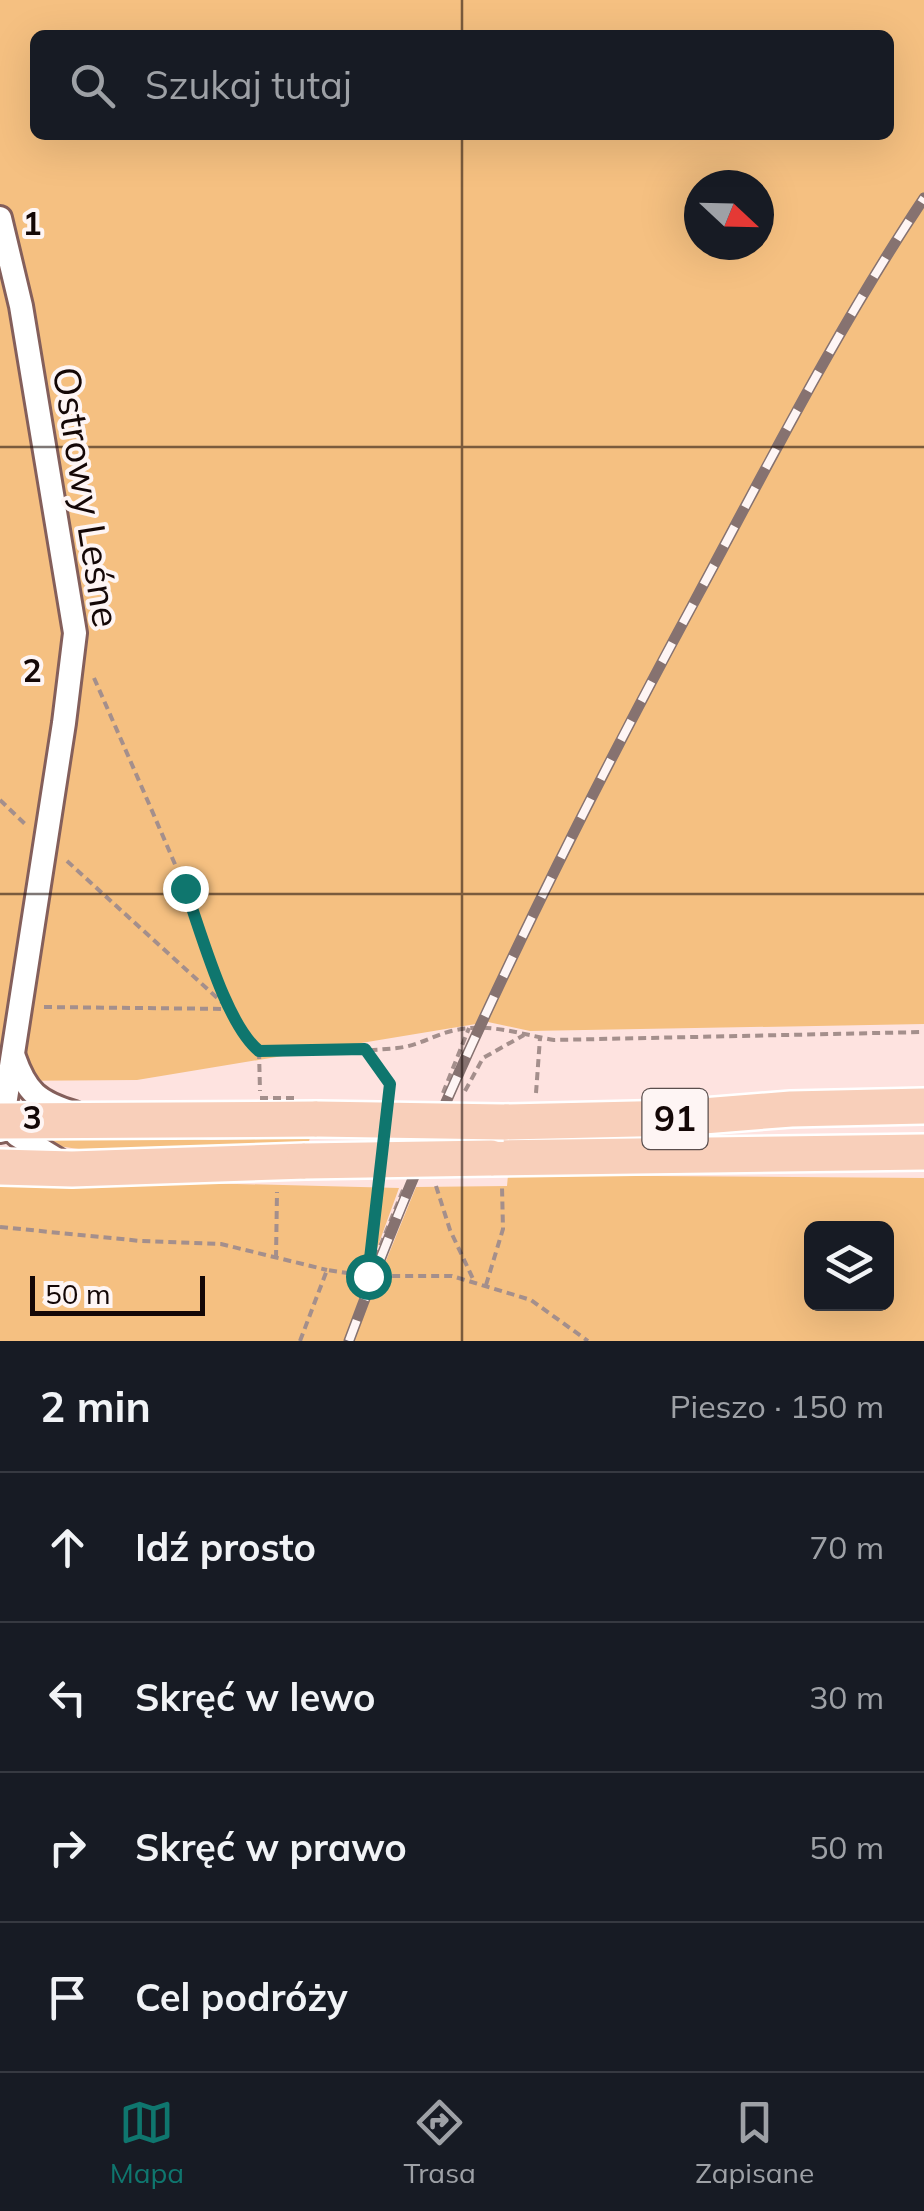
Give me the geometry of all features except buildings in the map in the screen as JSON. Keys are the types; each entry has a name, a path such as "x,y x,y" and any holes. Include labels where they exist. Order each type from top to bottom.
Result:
{"main road":[{"name":"91","path":"1,1125 96,1120 504,1122 678,1118 792,1108 924,1106"},
{"name":"91","path":"0,1167 291,1172 497,1169 922,1153"}],"street":[{"name":"Ostrowy Leśne","path":"0,218 22,306 75,633 1,1125"},
{"path":"13,1054 24,1083 34,1095 50,1105 96,1120"},
{"path":"1,1125 72,1169"}],"path":[{"path":"75,633 185,888 230,1010 247,1042 259,1051 412,1046 446,1032 478,1027 570,1040 924,1032"},
{"path":"0,800 230,1010"},
{"path":"20,1006 230,1010"},
{"path":"535,1096 540,1038"},
{"path":"365,1049 390,1084 388,1102"},
{"path":"259,1051 260,1098"},
{"path":"486,1286 503,1228 497,1169"},
{"path":"276,1258 291,1172"},
{"path":"368,1276 378,1188"},
{"path":"0,1227 142,1242 221,1244 368,1276 452,1276 531,1300 588,1341"},
{"path":"300,1341 327,1270"}],"shaded area":[{"path":"0,0 924,0 924,1024 530,1031 488,1022 137,1080 0,1081"},
{"path":"34,1129 211,1140 310,1138 307,1147 79,1149 57,1146"},
{"path":"508,1175 924,1178 924,1341 0,1341 0,1178 399,1188 359,1298 370,1300 416,1187 507,1186"}],"railway":[{"path":"349,1341 467,1054 556,868 807,392 924,198"}],"route":[{"path":"185,888 230,1010 247,1042 259,1051 365,1049 390,1084 368,1276"}]}
